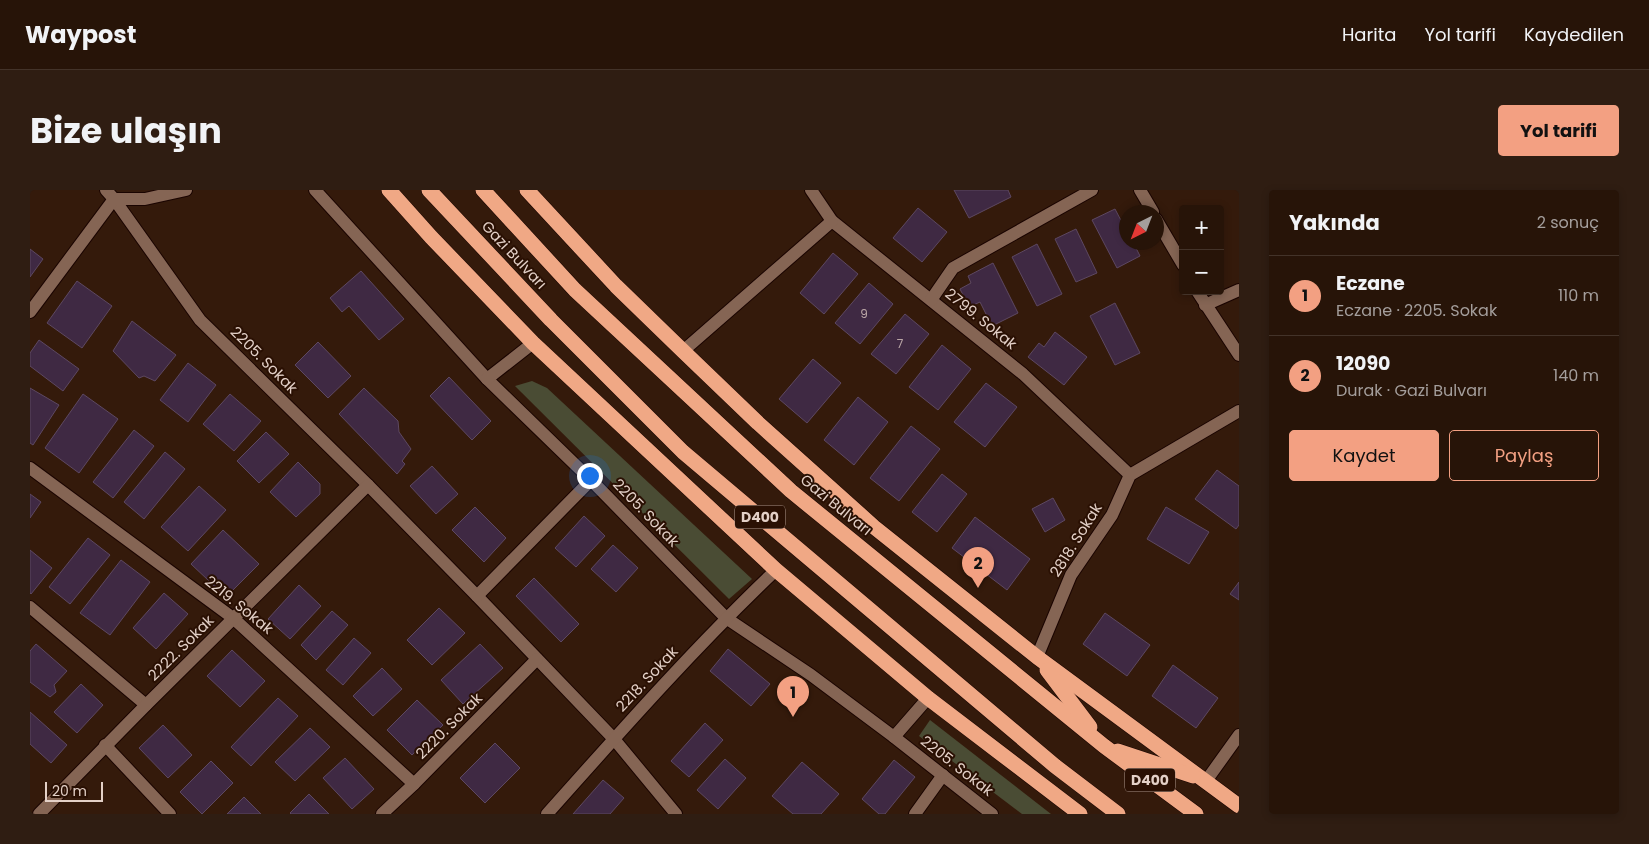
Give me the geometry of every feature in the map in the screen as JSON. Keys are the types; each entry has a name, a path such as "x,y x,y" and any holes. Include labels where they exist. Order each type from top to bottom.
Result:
{"highway":[{"path":"389,190 431,237 533,343 776,570 928,698 1075,810 1090,814"},
{"name":"Gazi Bulvarı","path":"429,190 551,320 683,452 1055,766 1118,814"},
{"name":"Gazi Bulvarı","path":"483,190 575,290 791,491 1104,746 1196,814"},
{"path":"526,190 616,286 683,351 758,423 874,527 1037,657 1239,806"},
{"path":"1037,657 1104,746 1206,781"}],"street":[{"path":"30,312 110,194 145,199 186,190"},
{"name":"2205. Sokak","path":"315,190 487,379 591,480 726,618 810,674 992,814"},
{"name":"2799. Sokak","path":"812,190 832,221 1023,374 1130,475"},
{"path":"931,300 953,268 1092,190"},
{"path":"1140,190 1149,205"},
{"name":"2205. Sokak","path":"110,194 200,320 477,596 614,739 676,814"},
{"path":"683,351 832,221"},
{"path":"1164,233 1179,258"},
{"path":"1205,305 1239,290"},
{"path":"1200,295 1239,355"},
{"path":"487,379 533,343"},
{"path":"1130,475 1239,411"},
{"name":"2219. Sokak","path":"30,468 233,618 414,784"},
{"name":"2818. Sokak","path":"1037,657 1071,574 1112,516 1130,475"},
{"path":"477,596 591,480"},
{"name":"2222. Sokak","path":"39,814 105,745 368,486"},
{"name":"2218. Sokak","path":"547,814 726,618 776,570"},
{"path":"30,607 146,705"},
{"name":"2220. Sokak","path":"382,814 537,659"},
{"path":"894,737 928,698"},
{"path":"1206,781 1239,735"},
{"path":"105,745 170,814"},
{"path":"915,814 943,776"}],"green space":[{"path":"532,381 547,388 752,579 729,599 515,386"},
{"path":"930,720 1051,814 1022,814 919,736"}],"building":[{"path":"954,190 1008,190 1011,197 969,218"},
{"path":"918,208 947,232 922,262 893,238"},
{"path":"1115,209 1119,217 1119,250 1137,250 1140,256 1117,268 1092,220"},
{"path":"1076,229 1097,273 1076,282 1055,239"},
{"path":"1037,244 1062,294 1037,306 1012,257"},
{"path":"30,249 43,259 30,277"},
{"path":"833,253 858,274 824,314 800,293"},
{"path":"993,263 1018,313 992,326 980,302 969,307 960,289 971,283 968,276"},
{"path":"361,271 404,319 379,340 349,306 342,312 330,298"},
{"path":"77,281 112,306 82,348 47,323"},
{"path":"869,283 893,304 860,344 835,323"},
{"path":"1115,303 1140,353 1115,365 1090,316"},
{"path":"905,314 929,334 896,374 871,354"},
{"path":"132,321 176,355 155,381 144,376 139,378 113,351"},
{"path":"1055,332 1087,357 1064,385 1028,357 1039,343 1044,347"},
{"path":"39,340 79,369 63,391 30,366 30,353"},
{"path":"318,342 351,376 328,398 295,365"},
{"path":"942,345 971,369 938,410 909,387"},
{"path":"813,359 841,383 807,423 779,399"},
{"path":"188,363 216,385 188,422 160,400"},
{"path":"449,377 491,421 472,440 430,396"},
{"path":"986,383 1017,407 985,447 954,422"},
{"path":"30,388 59,405 33,445 30,443"},
{"path":"364,388 398,421 399,432 411,449 402,461 405,464 397,474 339,414"},
{"path":"83,394 118,419 79,473 45,448"},
{"path":"230,394 261,421 234,451 203,424"},
{"path":"858,397 888,422 854,465 824,440"},
{"path":"911,426 940,449 899,501 870,478"},
{"path":"134,430 154,446 113,498 93,482"},
{"path":"266,432 289,454 259,483 237,461"},
{"path":"165,452 185,469 144,519 124,502"},
{"path":"298,462 320,484 320,494 296,517 270,492"},
{"path":"432,466 458,494 436,514 410,486"},
{"path":"1217,470 1239,486 1239,525 1236,529 1195,499"},
{"path":"942,474 967,494 937,532 912,512"},
{"path":"199,486 226,510 188,551 161,527"},
{"path":"30,494 41,502 30,518"},
{"path":"1053,498 1065,520 1045,532 1032,509"},
{"path":"475,507 506,538 484,562 452,530"},
{"path":"1166,507 1209,532 1189,564 1147,539"},
{"path":"584,516 605,536 576,567 555,548"},
{"path":"975,517 1030,559 1007,590 952,548"},
{"path":"223,530 259,564 226,597 191,564"},
{"path":"88,538 110,555 70,604 49,587"},
{"path":"613,545 638,568 616,592 591,569"},
{"path":"30,550 52,568 31,594 30,593"},
{"path":"121,560 150,582 110,635 80,613"},
{"path":"534,578 579,624 561,642 516,596"},
{"path":"1239,582 1239,600 1230,594"},
{"path":"299,585 321,606 290,639 268,619"},
{"path":"164,593 188,614 156,649 133,628"},
{"path":"439,608 465,633 432,665 407,640"},
{"path":"332,611 348,625 316,660 301,645"},
{"path":"1105,613 1150,645 1127,676 1083,644"},
{"path":"354,638 371,653 343,685 326,670"},
{"path":"36,644 67,671 54,685 56,692 50,697 30,682 30,651"},
{"path":"480,644 503,668 463,704 441,680"},
{"path":"728,649 770,684 751,706 710,671"},
{"path":"232,650 265,681 240,707 207,676"},
{"path":"1173,665 1218,698 1196,728 1152,696"},
{"path":"382,668 402,689 373,716 353,696"},
{"path":"81,684 103,705 77,733 54,712"},
{"path":"278,698 298,716 251,766 231,747"},
{"path":"417,700 443,725 412,755 387,730"},
{"path":"30,712 67,745 51,763 30,744"},
{"path":"705,723 723,740 689,777 671,761"},
{"path":"163,725 192,755 168,778 139,748"},
{"path":"310,728 330,747 295,781 275,762"},
{"path":"495,743 520,768 485,803 460,778"},
{"path":"345,758 374,789 352,809 323,778"},
{"path":"725,759 746,778 718,809 697,790"},
{"path":"894,760 915,777 885,814 879,814 862,799"},
{"path":"211,761 233,783 202,814 180,792"},
{"path":"802,762 839,794 821,814 793,814 772,796"},
{"path":"603,780 624,798 610,814 573,814"},
{"path":"309,794 329,814 290,813"},
{"path":"244,797 261,814 227,814"}],"place":[{"name":"12090","path":"978,588"},
{"name":"Eczane","path":"793,717"}]}
